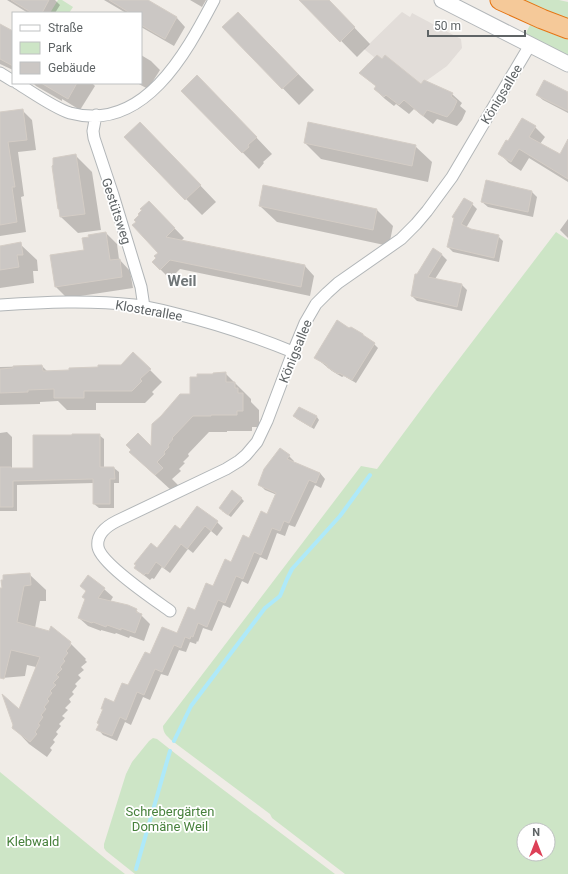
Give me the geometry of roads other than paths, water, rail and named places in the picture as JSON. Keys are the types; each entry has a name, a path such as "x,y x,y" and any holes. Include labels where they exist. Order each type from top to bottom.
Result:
{"highway":[{"path":"500,0 568,29"}],"street":[{"path":"19,84 64,110 77,114 96,115 116,113 145,97 166,77 184,53 214,0"},
{"path":"442,0 568,64"},
{"name":"Königsallee","path":"170,611 126,579 103,557 98,547 101,533 117,521 226,468 239,461 246,455 257,442 267,421 308,316 316,304 338,283 401,239 436,200 452,177 530,45"},
{"path":"0,73 12,80"},
{"name":"Gestütsweg","path":"96,115 93,131 94,138 139,280 144,307"},
{"name":"Klosterallee","path":"0,305 100,302 144,307 206,321 245,333 293,352"}],"waterway":[{"path":"174,741 191,706 265,608 280,596 292,569 340,516 370,475"},
{"path":"136,869 170,751"}],"district":[{"name":"Weil","path":"182,281"}],"park label":[{"name":"Schrebergärten Domäne Weil","path":"170,818"},
{"name":"Klebwald","path":"33,841"}]}
